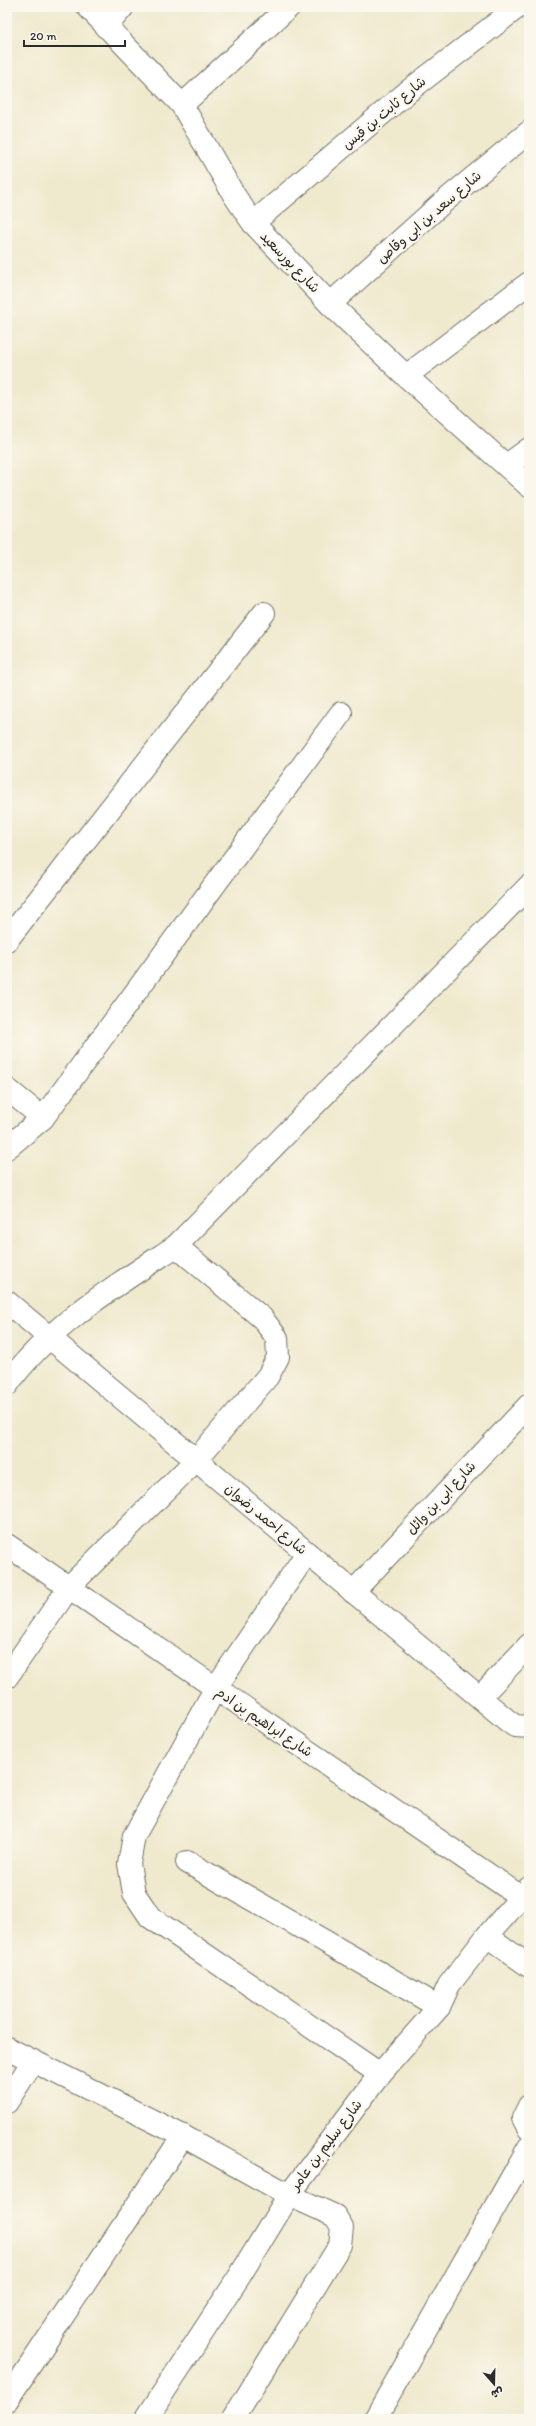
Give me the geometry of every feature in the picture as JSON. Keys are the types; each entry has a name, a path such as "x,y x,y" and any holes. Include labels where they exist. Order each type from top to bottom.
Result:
{"street":[{"name":"شارع بورسعيد","path":"88,7 182,105 234,195 253,223 330,304 406,376 529,486"},
{"path":"106,27 123,7"},
{"path":"182,105 289,7"},
{"name":"شارع ثابت بن قيس","path":"253,223 411,89 518,7"},
{"name":"شارع سعد بن ابى وقاص","path":"330,304 441,204 529,132"},
{"path":"406,376 529,283"},
{"path":"507,465 529,449"},
{"path":"7,940 264,613"},
{"path":"7,1148 43,1118 341,713"},
{"path":"7,1385 20,1366 48,1337 114,1288 176,1246 529,886"},
{"path":"7,1089 43,1118"},
{"path":"7,1677 70,1586 196,1460 268,1376 278,1358 277,1338 262,1318 176,1246"},
{"name":"شارع احمد رضوان","path":"7,1302 480,1698 515,1726 529,1727"},
{"name":"شارع ابى بن وائل","path":"353,1592 529,1405"},
{"name":"شارع ابراهيم بن ادم","path":"7,1545 70,1586 215,1689 525,1893"},
{"path":"307,1553 215,1689 134,1836 129,1864 134,1893 150,1916 380,2074"},
{"path":"480,1698 529,1645"},
{"path":"187,1862 440,2007"},
{"name":"شارع سليم بن عامر","path":"146,2419 239,2277 288,2195 380,2074 440,2007 449,1985 487,1936 525,1893"},
{"path":"487,1936 529,1966"},
{"path":"7,2048 183,2136 288,2195 335,2216 342,2227 340,2245 233,2419"},
{"path":"7,2102 33,2061"},
{"path":"529,2106 523,2118 529,2129"},
{"path":"7,2400 183,2136"},
{"path":"375,2419 529,2147"}]}
